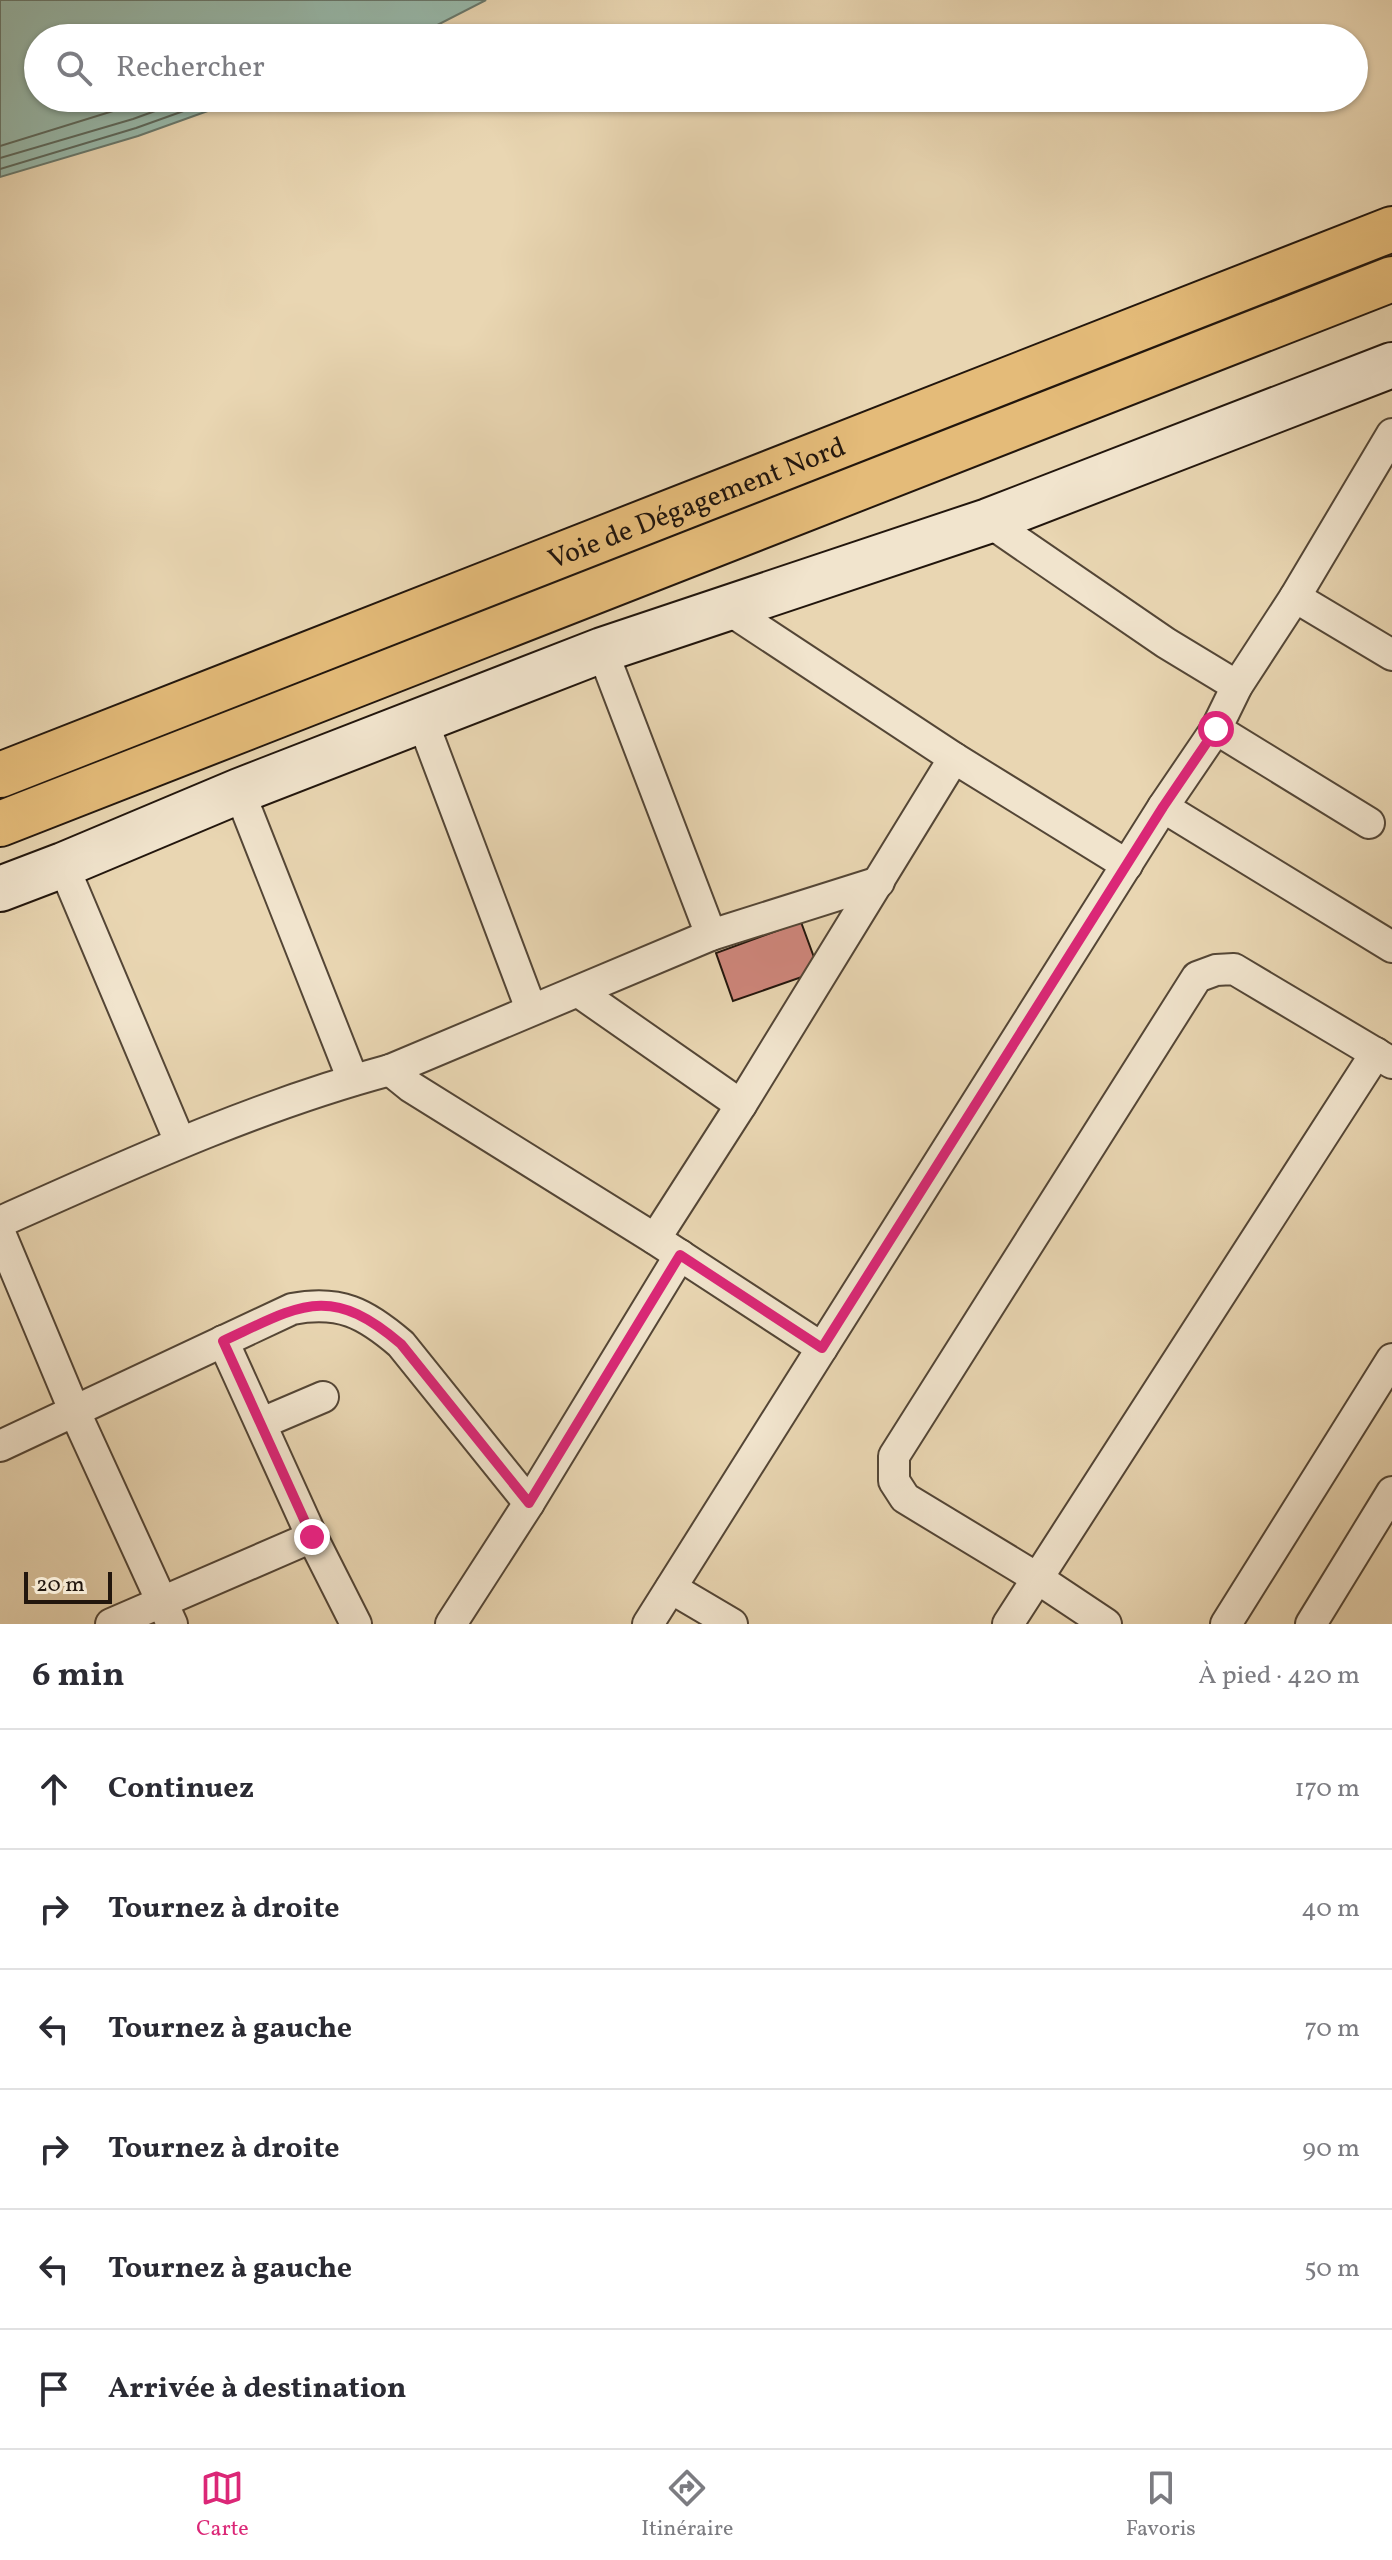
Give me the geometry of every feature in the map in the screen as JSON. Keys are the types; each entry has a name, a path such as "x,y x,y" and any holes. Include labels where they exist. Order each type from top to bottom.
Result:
{"highway":[{"name":"Voie de Dégagement Nord","path":"0,775 1392,229"},
{"name":"Voie de Dégagement Nord","path":"0,824 1392,279"}],"main road":[{"path":"0,889 239,791 602,650 988,521 1392,365"}],"street":[{"path":"648,1624 1163,807 1216,729 1237,686 1295,597 1392,434"},
{"path":"988,521 1166,643 1237,686"},
{"path":"1295,597 1392,655"},
{"path":"725,607 954,758 1127,865"},
{"path":"602,650 711,935"},
{"path":"422,720 531,1009"},
{"path":"1216,729 1369,823"},
{"path":"451,1624 529,1503 741,1105 954,758"},
{"path":"239,791 353,1080"},
{"path":"1163,807 1392,947"},
{"path":"63,865 180,1142"},
{"path":"0,1222 180,1142 353,1080 390,1070 711,935 879,882"},
{"path":"1008,1624 1037,1578 1384,1058 1234,969 1216,970 1197,977 894,1456 894,1481 905,1498 1037,1578 1106,1624"},
{"path":"579,992 741,1105"},
{"path":"390,1070 411,1087 822,1348"},
{"path":"0,1233 74,1410 167,1613"},
{"path":"0,1446 292,1309 317,1304 349,1310 376,1322 401,1344 529,1503"},
{"path":"223,1341 312,1537 356,1624"},
{"path":"1226,1624 1392,1359"},
{"path":"262,1423 323,1397"},
{"path":"1311,1624 1392,1492"},
{"path":"111,1624 167,1613 312,1537"},
{"path":"671,1588 732,1624"}],"water":[{"path":"0,0 486,0 439,24 24,24 24,112 205,112 138,136 0,177"}],"building":[{"path":"801,922 819,971 733,1001 716,953"}],"route":[{"path":"312,1537 223,1341 292,1309 317,1304 349,1310 376,1322 401,1344 529,1503 680,1255 822,1348 1163,807 1216,729"}]}
